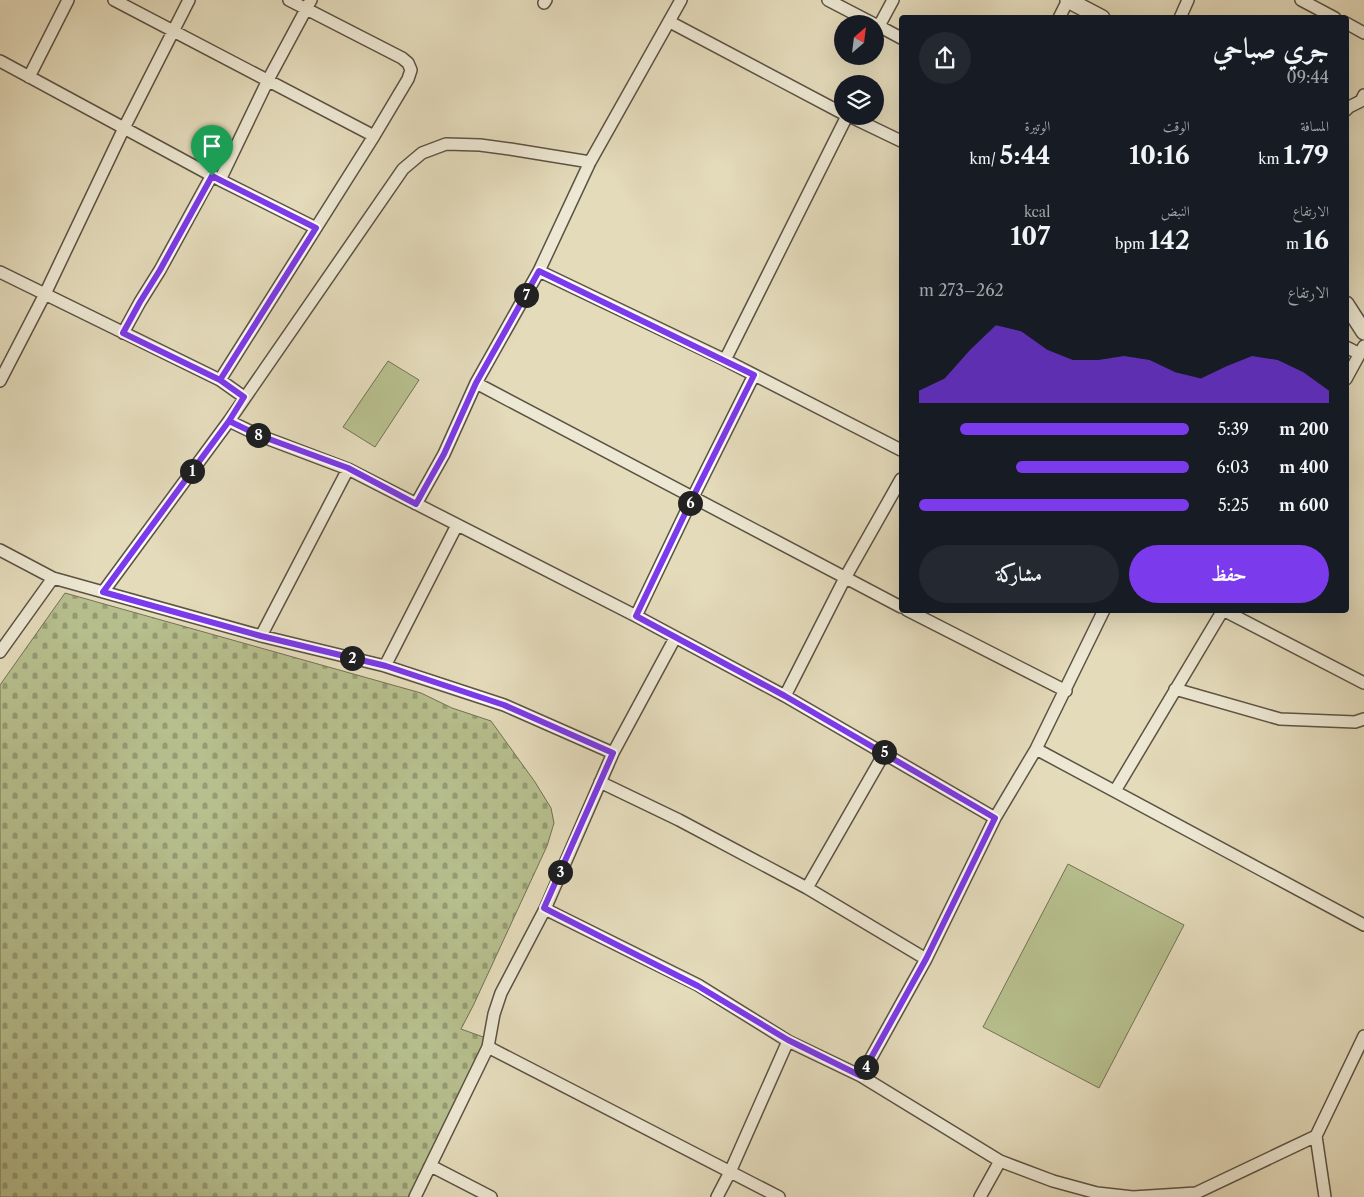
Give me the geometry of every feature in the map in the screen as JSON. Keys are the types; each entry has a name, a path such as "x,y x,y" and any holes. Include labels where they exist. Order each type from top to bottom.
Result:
{"street":[{"path":"29,77 68,0"},
{"path":"114,0 374,136"},
{"path":"0,381 45,294 124,128 190,0"},
{"path":"220,380 374,136 408,79 411,70 408,63 402,58 308,4 289,0"},
{"path":"416,504 444,454 476,383 539,271 590,162 681,0"},
{"path":"828,0 857,15"},
{"path":"883,15 893,0"},
{"path":"1060,15 1068,0 1096,15"},
{"path":"1181,15 1188,0"},
{"path":"1301,0 1329,15"},
{"path":"123,333 216,178 308,4"},
{"path":"670,22 834,109"},
{"path":"1349,26 1364,33"},
{"path":"884,29 899,37"},
{"path":"0,61 216,178 316,228"},
{"path":"1349,106 1363,100"},
{"path":"725,360 843,125"},
{"path":"867,125 899,140"},
{"path":"103,592 229,421 403,169 422,153 446,144 480,145 590,162"},
{"path":"539,271 725,360 899,449"},
{"path":"0,272 220,380 244,397"},
{"path":"1349,309 1364,332"},
{"path":"1349,348 1362,350 1349,374"},
{"path":"636,616 754,375"},
{"path":"476,383 899,606"},
{"path":"229,421 258,435 348,468 636,616 885,752 995,818"},
{"path":"261,636 348,468"},
{"path":"785,696 845,578 899,483"},
{"path":"386,666 457,525"},
{"path":"0,550 53,578 261,636 386,666 504,705 613,753"},
{"path":"0,652 53,578"},
{"path":"914,613 1066,691"},
{"path":"861,1076 926,959 995,818 1036,749 1103,613"},
{"path":"1114,791 1221,613"},
{"path":"1229,613 1364,683"},
{"path":"415,1197 488,1048 494,1014 501,993 544,908 613,753 675,638"},
{"path":"1175,690 1280,720 1354,722 1364,718"},
{"path":"1036,749 1364,925"},
{"path":"806,888 885,752"},
{"path":"600,782 679,820 806,888 926,959"},
{"path":"544,908 698,986 788,1040 861,1076 1000,1161 1053,1181 1097,1193 1133,1197 1196,1195 1316,1136"},
{"path":"1325,1197 1316,1136 1364,1036"},
{"path":"717,1197 730,1172 788,1040"},
{"path":"488,1048 779,1197"},
{"path":"980,1197 1000,1161"},
{"path":"431,1166 491,1197"}],"green space":[{"path":"388,361 419,380 375,447 343,427"},
{"path":"65,593 421,693 452,708 491,721 535,782 551,808 554,823 547,846 461,1029 486,1038 409,1197 0,1197 0,685"},
{"path":"1068,864 1184,925 1099,1088 983,1027"}],"route":[{"path":"212,176 123,333 220,380 244,397 229,421 103,592 261,636 386,666 504,705 613,753 544,908 698,986 788,1040 861,1076 926,959 995,818 885,752 636,616 754,375 539,271 476,383 444,454 416,504 348,468 258,435 229,421 244,397 220,380 316,228 212,176"}]}
